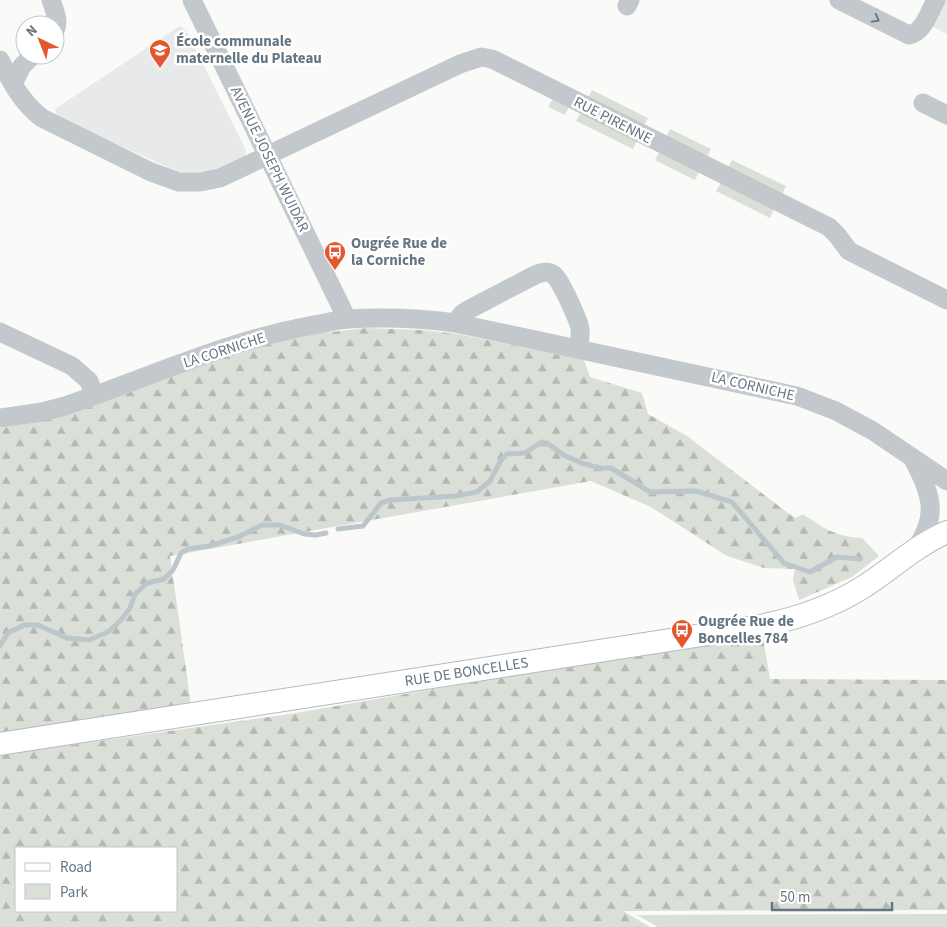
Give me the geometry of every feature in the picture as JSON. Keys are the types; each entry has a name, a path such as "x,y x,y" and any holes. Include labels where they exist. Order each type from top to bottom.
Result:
{"main road":[{"name":"RUE DE BONCELLES","path":"0,744 791,620 830,605 860,589 916,548 947,532"}],"street":[{"path":"51,0 55,15"},
{"name":"AVENUE JOSEPH WUIDAR","path":"192,0 347,319"},
{"path":"839,0 909,35 921,29 936,0"},
{"name":"RUE PIRENNE","path":"0,60 27,105 42,118 151,172 179,182 200,182 220,178 460,64 482,57 492,59 829,227 849,251 947,300"},
{"path":"13,84 23,65"},
{"path":"922,103 947,115"},
{"path":"455,322 462,314 536,274 542,272 549,273 558,278 578,321 580,329 578,349"},
{"name":"LA CORNICHE","path":"0,418 42,412 221,349 296,328 347,319 420,318 455,322 797,396 858,422 947,481"},
{"path":"0,332 78,370 89,382 94,395"},
{"name":"LA CORNICHE","path":"914,460 928,488 931,506 936,516 947,527"},
{"name":"LA CORNICHE","path":"916,548 925,534 931,506"}],"shaded area":[{"path":"940,0 947,0 947,34 927,24"},
{"name":"École communale maternelle du Plateau","path":"180,26 186,30 246,150 245,156 241,160 213,171 185,173 58,118 55,109"}],"green space":[{"path":"592,90 648,118 643,128 587,100"},
{"path":"554,97 570,105 565,115 548,107"},
{"path":"582,111 638,139 633,149 576,121"},
{"path":"670,129 711,149 706,159 665,139"},
{"path":"660,150 700,170 695,180 655,160"},
{"path":"732,160 786,186 781,197 727,170"},
{"path":"722,181 775,207 770,218 716,191"},
{"path":"366,328 422,330 458,334 584,360 590,377 642,393 648,414 687,436 788,513 796,518 803,514 817,524 837,534 862,538 879,556 852,577 799,600 793,580 795,569 764,568 727,556 651,507 591,481 170,556 191,705 0,735 0,428 47,420 90,407 221,358 262,345 313,334"},
{"path":"762,632 770,679 947,680 947,910 623,911 650,927 0,927 0,755 290,714"},
{"path":"947,914 947,927 658,927 637,915"}],"waterway":[{"path":"338,529 363,526 381,503 391,500 455,496 477,492 490,481 501,460 507,454 525,453 540,443 547,443 565,456 582,463 599,468 611,468 650,492 696,491 732,502 784,563 810,572 837,557 860,559"},
{"path":"0,646 8,633 24,625 38,625 67,638 89,640 108,632 130,608 135,594 147,583 164,579 173,570 181,553 188,549 209,546 238,537 262,525 280,525 304,534 316,535 326,533"}],"place":[{"name":"École communale maternelle du Plateau","path":"160,69"},
{"name":"Ougrée Rue de la Corniche","path":"335,271"},
{"name":"Ougrée Rue de Boncelles 784","path":"682,649"}]}
